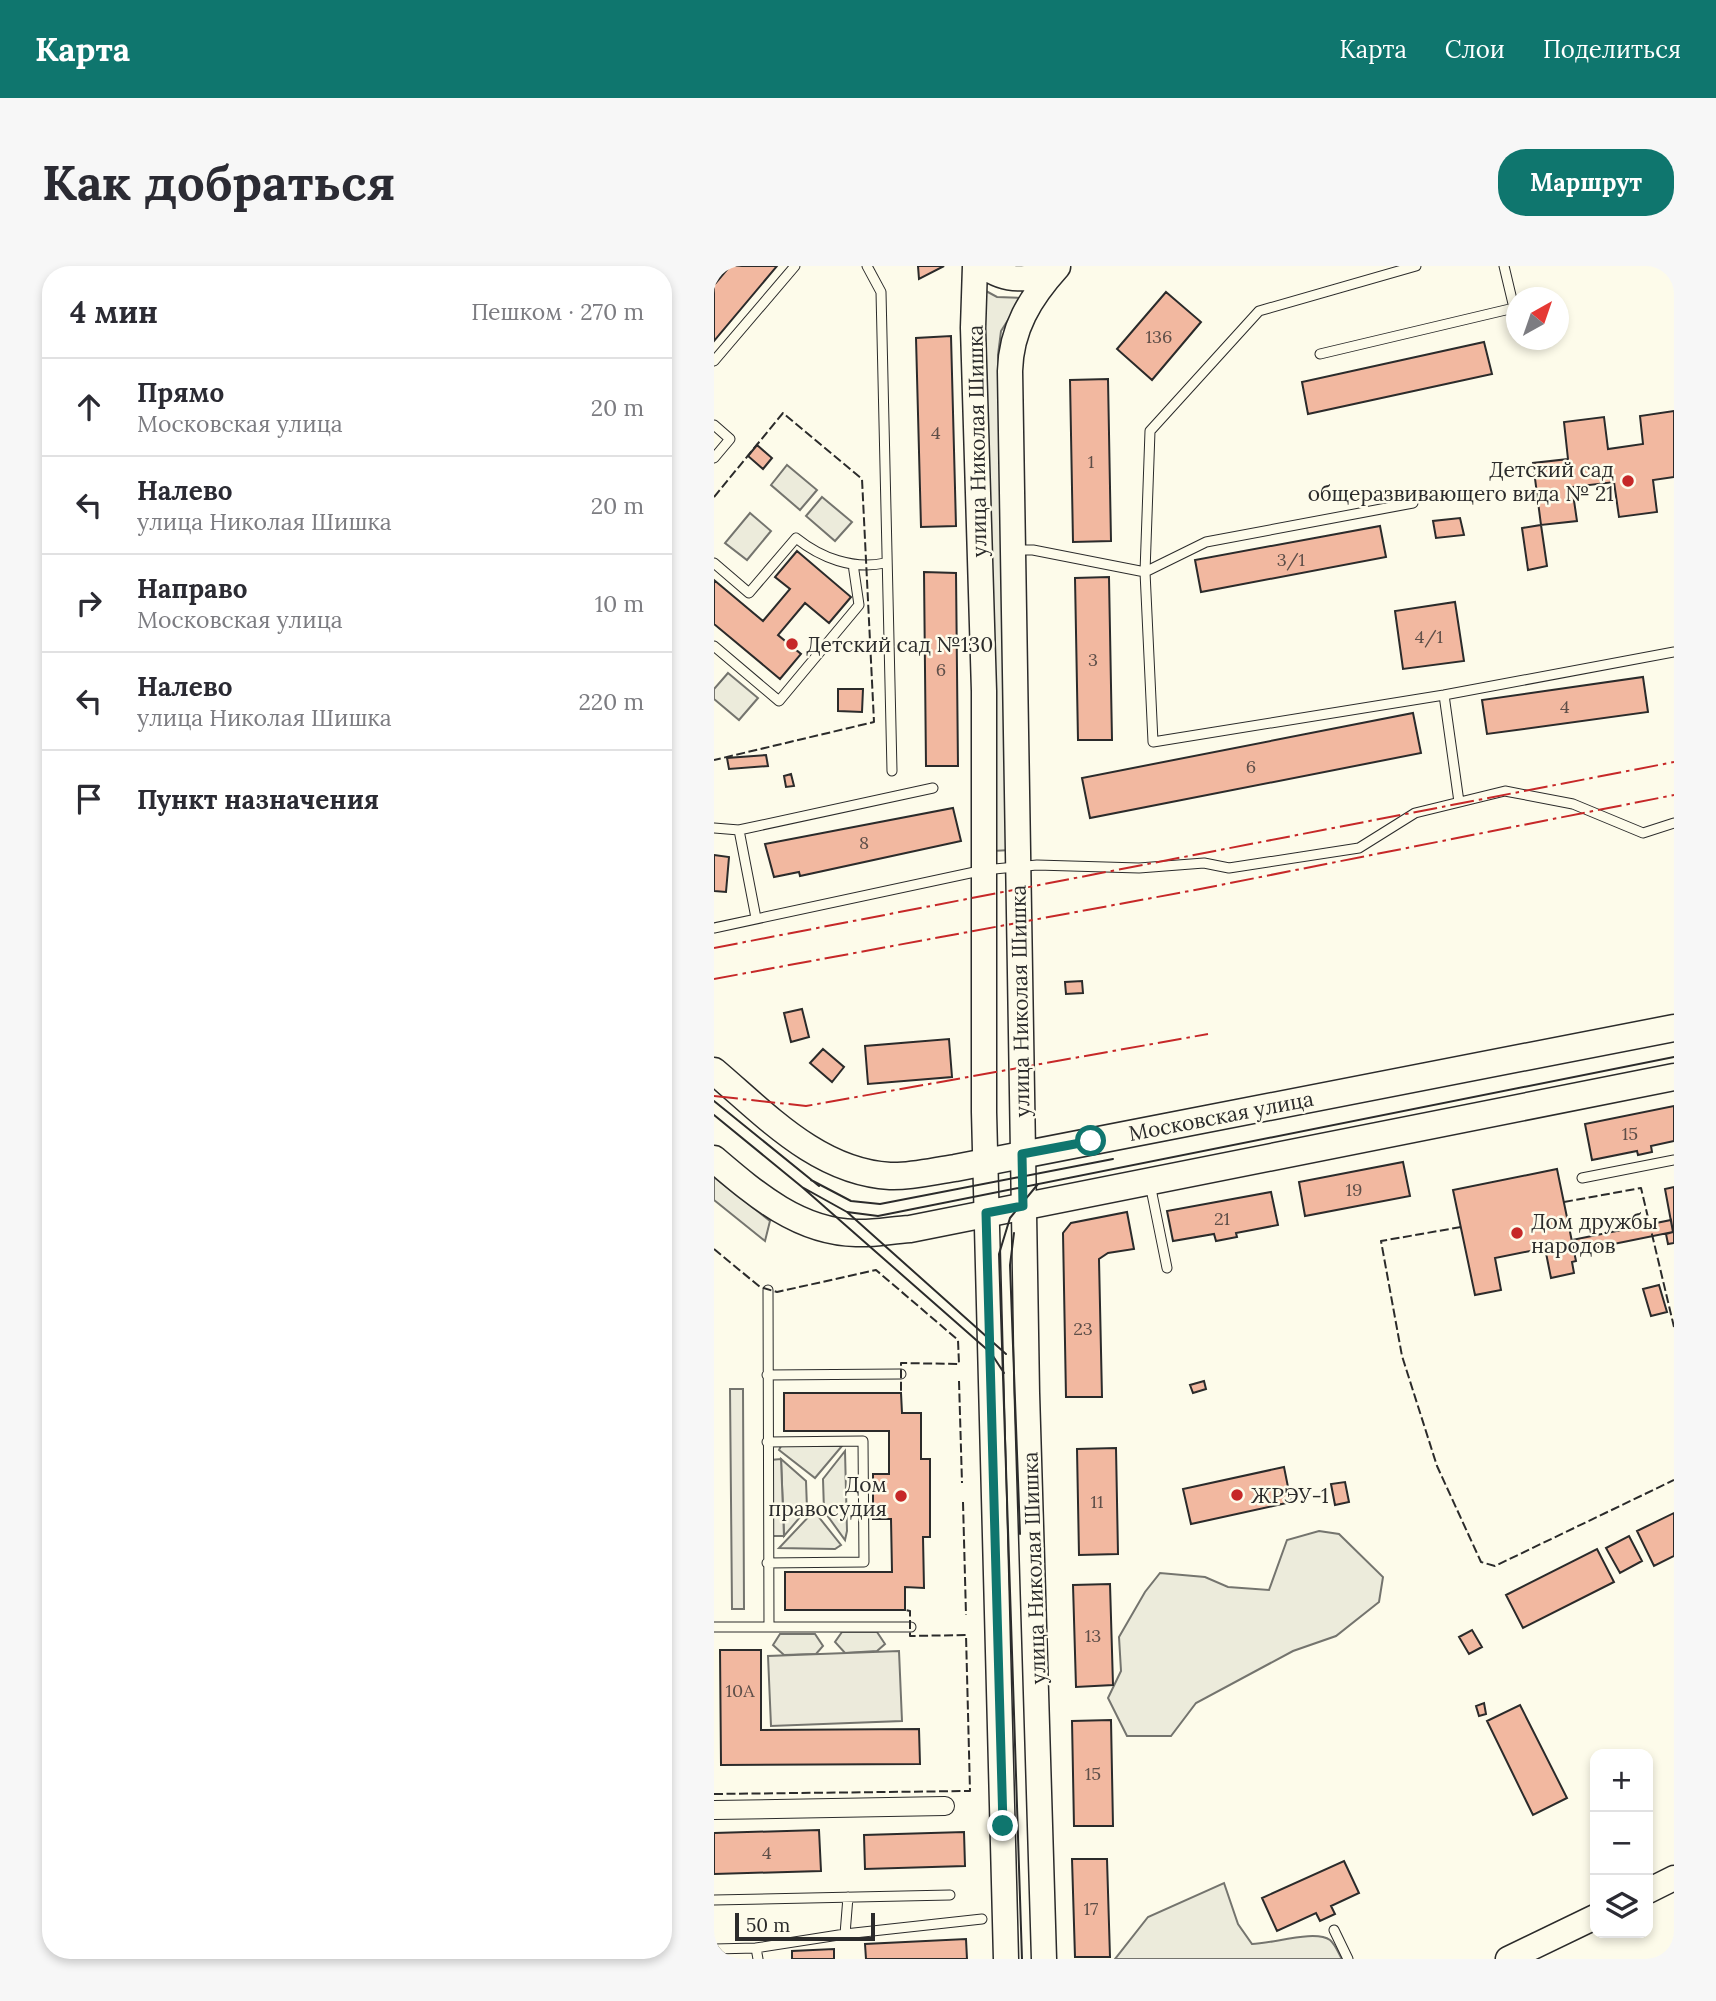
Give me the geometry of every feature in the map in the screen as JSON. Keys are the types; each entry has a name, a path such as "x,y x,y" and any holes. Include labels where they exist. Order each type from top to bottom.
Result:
{"main road":[{"name":"улица Николая Шишка","path":"975,266 973,328 984,691 985,1161 1006,1959"},
{"path":"984,266 1005,277 1023,279 1042,276 1058,267"},
{"name":"улица Николая Шишка","path":"1044,1959 1023,1206 1010,352 1022,316 1058,267"},
{"name":"Московская улица","path":"714,1071 787,1134 837,1165 891,1176 985,1161 1674,1028"},
{"path":"714,1160 758,1196 787,1214 818,1227 855,1233 910,1229 1674,1077"},
{"path":"1653,1888 1674,1878"},
{"path":"1508,1959 1590,1919"}],"street":[{"path":"714,1810 945,1806"}],"lane":[{"path":"714,362 795,266"},
{"path":"867,266 881,292 885,563 892,772"},
{"path":"1416,266 1259,311 1150,431 1144,572 1153,742 1444,695 1674,652"},
{"path":"1320,354 1514,308 1504,266"},
{"path":"714,425 730,439 714,458"},
{"path":"1014,550 1032,550 1144,572 1206,542 1413,503"},
{"path":"714,563 749,593 796,538 815,553 853,564 868,567 885,563"},
{"path":"714,646 779,701 859,605 853,564"},
{"path":"1444,695 1459,802"},
{"path":"714,828 740,830 933,788"},
{"path":"714,928 984,870 1019,865 1139,868 1204,863 1229,868 1359,848 1415,813 1505,792 1573,804 1643,833 1674,824"},
{"path":"740,830 756,918"},
{"path":"1582,1178 1674,1160"},
{"path":"1150,1181 1167,1268"},
{"path":"768,1290 766,1442 769,1626"},
{"path":"767,1375 901,1374"},
{"path":"766,1442 863,1441 864,1455 864,1562 768,1563"},
{"path":"714,1627 911,1627"},
{"path":"714,1900 950,1895"},
{"path":"845,1934 848,1897"},
{"path":"714,1949 756,1948 845,1934 982,1919"},
{"path":"1334,1930 1348,1959"},
{"path":"756,1948 758,1959"}],"shaded area":[{"path":"986,291 997,297 1022,298 1001,331 998,355 1011,850 992,851 978,366"},
{"path":"787,465 817,490 800,510 771,485"},
{"path":"822,497 852,522 835,541 806,516"},
{"path":"750,513 771,531 747,560 725,543"},
{"path":"728,673 758,698 739,720 714,699 714,689"},
{"path":"714,1177 770,1221 765,1241 714,1200"},
{"path":"730,1389 743,1389 744,1609 732,1609"},
{"path":"781,1446 842,1446 815,1478 779,1450"},
{"path":"845,1451 845,1540 824,1511 823,1479"},
{"path":"781,1459 806,1481 807,1509 784,1536"},
{"path":"781,1459 784,1536 772,1536 770,1460"},
{"path":"814,1511 841,1545 835,1549 779,1548"},
{"path":"1319,1531 1339,1534 1383,1577 1379,1602 1336,1636 1293,1651 1196,1703 1171,1736 1127,1736 1108,1698 1121,1671 1119,1637 1145,1592 1160,1573 1205,1577 1228,1587 1269,1590 1287,1540"},
{"path":"842,1632 877,1632 885,1644 877,1651 845,1653 835,1642"},
{"path":"780,1634 815,1634 823,1646 816,1654 784,1655 773,1645"},
{"path":"899,1651 902,1721 771,1726 768,1656"},
{"path":"1224,1883 1238,1924 1252,1944 1304,1936 1323,1937 1332,1942 1342,1959 1115,1959 1148,1917"}],"building":[{"path":"730,266 777,266 714,341 714,285"},
{"path":"918,266 944,266 919,279"},
{"path":"1166,292 1201,322 1152,380 1117,349"},
{"path":"951,336 956,526 921,527 916,338"},
{"path":"1484,342 1492,374 1308,414 1302,382"},
{"path":"1108,379 1111,541 1073,542 1070,380"},
{"path":"1674,411 1674,477 1653,480 1657,512 1619,517 1614,482 1572,487 1577,521 1541,525 1533,463 1568,459 1564,422 1604,417 1608,449 1643,444 1640,416"},
{"path":"757,445 772,458 763,469 748,456"},
{"path":"1460,518 1464,535 1436,538 1433,521"},
{"path":"1541,525 1547,566 1528,570 1522,528"},
{"path":"1380,526 1386,557 1201,592 1195,560"},
{"path":"797,551 851,597 829,623 805,603 778,635 801,654 780,679 714,624 714,580 763,621 790,589 775,577"},
{"path":"924,572 956,573 958,766 926,766"},
{"path":"1109,577 1112,740 1078,740 1075,578"},
{"path":"1455,602 1464,661 1403,669 1395,611"},
{"path":"1643,677 1648,712 1487,734 1482,700"},
{"path":"838,689 863,689 862,712 838,711"},
{"path":"1413,713 1421,753 1090,818 1082,778"},
{"path":"766,755 768,766 729,769 727,758"},
{"path":"791,774 794,786 786,787 784,776"},
{"path":"953,808 961,841 800,876 799,872 774,877 765,844"},
{"path":"714,855 729,857 726,892 714,891"},
{"path":"1082,981 1083,993 1066,994 1065,982"},
{"path":"802,1009 809,1037 791,1042 784,1013"},
{"path":"949,1039 952,1077 868,1084 865,1046"},
{"path":"823,1049 844,1067 832,1082 810,1063"},
{"path":"1674,1106 1674,1141 1651,1146 1652,1152 1638,1155 1637,1151 1592,1160 1585,1124"},
{"path":"1403,1162 1410,1196 1305,1216 1299,1182"},
{"name":"Дом дружбы народов","path":"1557,1169 1576,1261 1572,1262 1574,1273 1551,1278 1545,1248 1495,1258 1501,1290 1475,1295 1453,1190"},
{"path":"1674,1187 1674,1243 1668,1244 1666,1234 1673,1232 1665,1189"},
{"path":"1271,1192 1278,1225 1236,1233 1237,1237 1216,1241 1214,1234 1173,1241 1167,1211"},
{"path":"1127,1212 1134,1249 1108,1253 1099,1259 1102,1397 1066,1397 1063,1233 1071,1223"},
{"path":"1671,1220 1673,1232 1574,1252 1572,1240"},
{"path":"1659,1285 1667,1312 1651,1316 1643,1289"},
{"path":"1204,1381 1206,1389 1193,1393 1190,1385"},
{"name":"Дом правосудия","path":"784,1393 901,1393 902,1413 921,1413 921,1459 930,1459 930,1537 923,1537 924,1588 905,1587 905,1610 785,1610 785,1572 892,1572 891,1519 873,1519 873,1474 889,1474 889,1431 784,1431"},
{"path":"1116,1448 1118,1554 1079,1555 1077,1449"},
{"name":"ЖРЭУ-1","path":"1284,1467 1291,1502 1191,1524 1183,1489"},
{"path":"1345,1482 1349,1502 1335,1505 1331,1484"},
{"path":"1674,1513 1674,1556 1654,1566 1637,1531"},
{"path":"1629,1536 1642,1561 1620,1573 1606,1548"},
{"path":"1597,1549 1614,1582 1523,1628 1506,1595"},
{"path":"1110,1584 1113,1685 1076,1687 1073,1585"},
{"path":"1472,1630 1482,1647 1469,1654 1459,1637"},
{"path":"720,1650 761,1650 761,1730 919,1729 920,1764 721,1765"},
{"path":"1484,1703 1486,1714 1479,1716 1476,1706"},
{"path":"1520,1705 1567,1798 1533,1815 1487,1721"},
{"path":"1111,1720 1113,1826 1074,1826 1072,1721"},
{"path":"819,1830 821,1871 714,1874 714,1833"},
{"path":"964,1832 965,1866 865,1869 864,1835"},
{"path":"1072,1859 1107,1859 1110,1957 1075,1957"},
{"path":"1344,1861 1359,1893 1331,1906 1335,1914 1320,1921 1316,1913 1277,1931 1262,1898"},
{"path":"966,1939 967,1959 866,1959 865,1944"},
{"path":"834,1949 834,1959 792,1959 792,1951"}],"tram line":[{"path":"802,1187 847,1212 878,1216 1674,1057"},
{"path":"714,1101 819,1186"},
{"path":"714,1115 802,1187 991,1353 1004,1373"},
{"path":"811,1180 851,1201 880,1204 1113,1159"},
{"path":"1022,1959 999,1254 1010,1218 1038,1184"},
{"path":"847,1212 1006,1354"},
{"path":"1014,1233 1010,1265 1020,1534"}],"fence":[{"path":"714,497 783,413 862,479 874,722 714,760"},
{"path":"1564,1202 1641,1188 1674,1327"},
{"path":"1461,1227 1381,1241 1402,1356 1437,1466 1481,1562 1495,1566 1674,1480"},
{"path":"714,1249 760,1287 777,1292 876,1270 958,1340 959,1364 901,1363 901,1393"},
{"path":"959,1381 962,1483"},
{"path":"963,1502 966,1615"},
{"path":"714,1794 970,1791 966,1635 910,1636 910,1611 905,1610"}],"power":[{"path":"714,948 1674,762"},
{"path":"714,979 1195,890 1674,795"},
{"path":"714,1096 806,1106 1208,1034"}],"place":[{"name":"Детский сад общеразвивающего вида № 21","path":"1628,481"},
{"name":"Детский сад №130","path":"792,644"},
{"name":"Дом дружбы народов","path":"1517,1233"},
{"name":"ЖРЭУ-1","path":"1237,1495"},
{"name":"Дом правосудия","path":"901,1496"}],"route":[{"path":"1003,1826 986,1213 1023,1206 1022,1154 1091,1141"}]}
